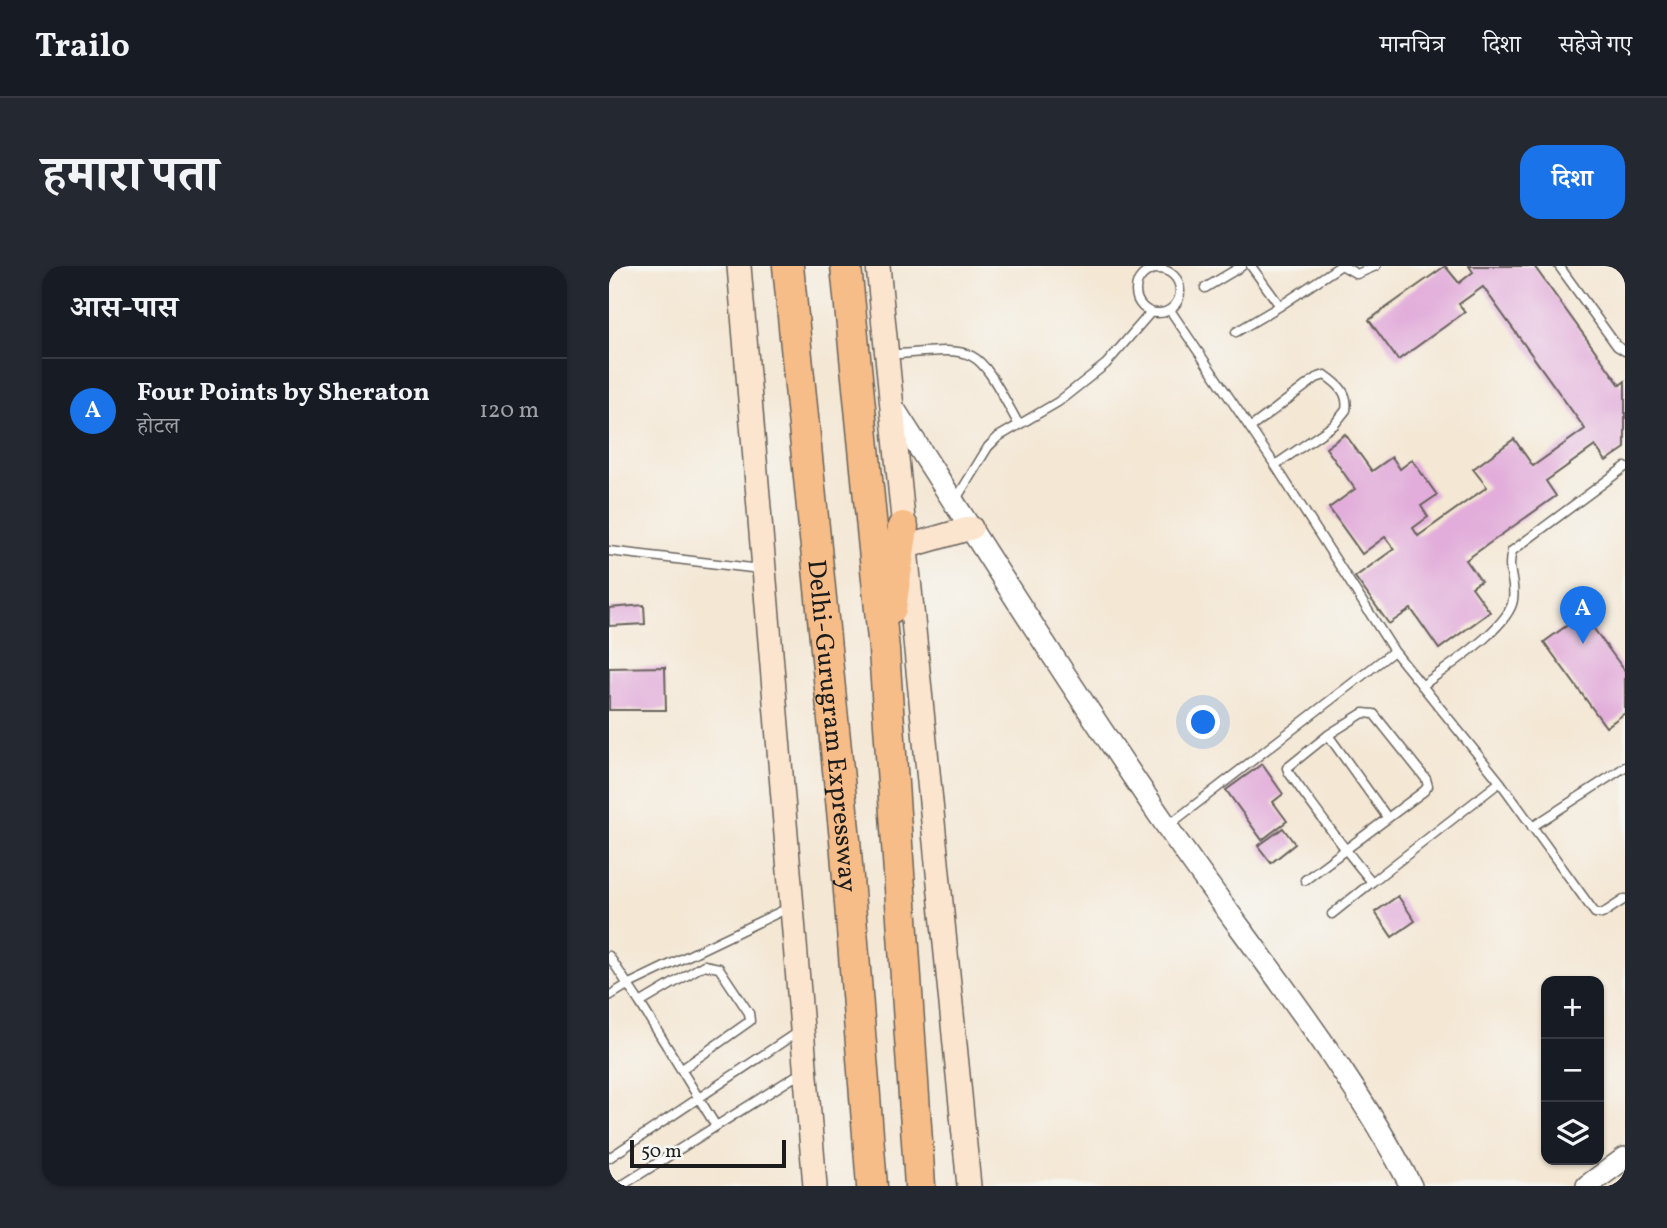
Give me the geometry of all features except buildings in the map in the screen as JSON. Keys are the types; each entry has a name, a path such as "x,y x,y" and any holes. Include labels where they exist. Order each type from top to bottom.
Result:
{"highway":[{"name":"Delhi-Gurugram Expressway","path":"788,266 841,799 872,1186"},
{"name":"Delhi-Gurugram Expressway","path":"846,266 884,650 920,1186"},
{"path":"884,650 904,537"}],"main road":[{"path":"739,266 800,1030 815,1186"},
{"path":"878,266 969,1186"},
{"path":"904,537 971,528"}],"street":[{"path":"891,404 1167,826 1333,1060 1393,1151 1411,1186"},
{"path":"1587,1186 1625,1158"}],"lane":[{"path":"1205,288 1243,266"},
{"path":"1251,266 1280,306"},
{"path":"1236,332 1342,266 1357,274 1376,266"},
{"path":"1559,266 1617,346 1625,351"},
{"path":"954,502 988,447 1058,402 1107,363 1151,312 1170,310 1178,302 1181,286 1168,268 1151,270 1136,286 1137,300 1151,312"},
{"path":"1170,310 1275,465 1394,651 1500,782 1595,913 1602,914 1625,899"},
{"path":"886,355 956,349 974,354 988,369 1019,425"},
{"path":"1250,428 1316,378 1325,375 1338,383 1347,403 1346,410 1334,425 1275,465"},
{"path":"1422,686 1496,628 1511,608 1514,597 1507,566 1512,551 1625,467"},
{"path":"609,551 763,569"},
{"path":"1167,826 1394,651"},
{"path":"1305,880 1346,849 1387,817 1424,790 1428,786 1426,779 1369,711 1328,735 1287,768 1346,849 1371,882"},
{"path":"1328,735 1387,817"},
{"path":"1532,827 1625,767"},
{"path":"1332,914 1500,782"},
{"path":"609,996 790,906"},
{"path":"609,956 716,1126"},
{"path":"640,1003 704,965 712,964 719,968 747,1009 751,1017 748,1025 682,1069"},
{"path":"609,1158 800,1030"},
{"path":"621,1186 804,1070"}],"place":[{"name":"Four Points by Sheraton","path":"1583,644"}]}
